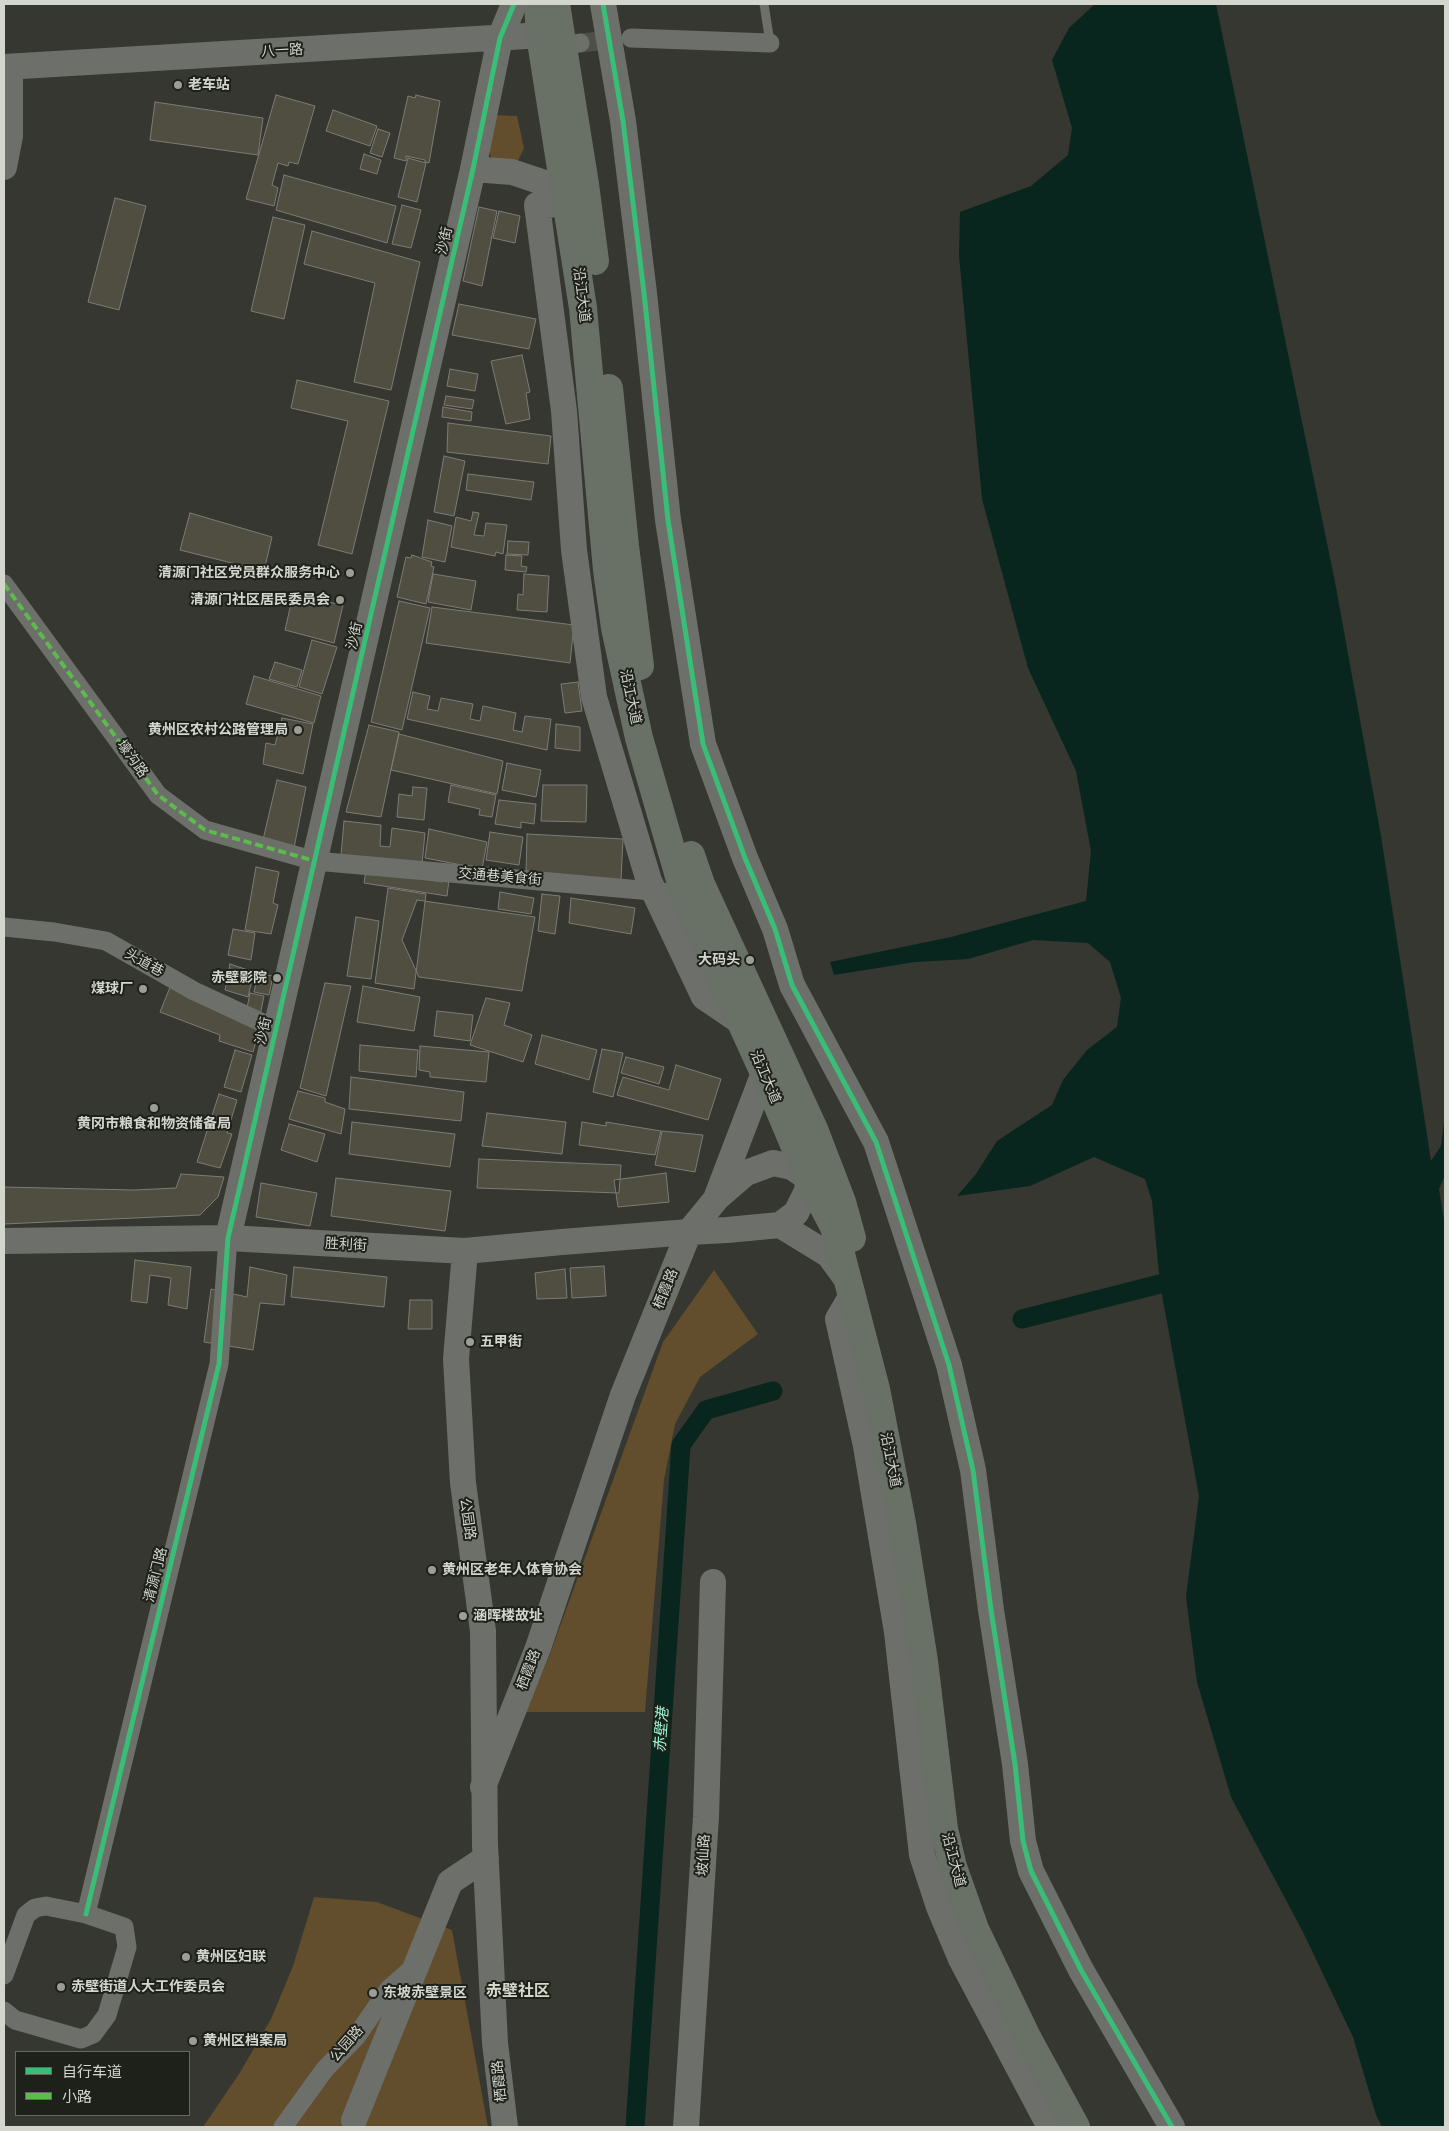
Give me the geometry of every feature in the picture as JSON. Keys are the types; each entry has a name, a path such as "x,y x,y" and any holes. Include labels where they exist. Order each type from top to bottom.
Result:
{"main road":[{"name":"沿江大道","path":"538,4 561,40 568,204 583,308 607,570 615,628 639,738 684,894 764,1073 808,1178 834,1227 876,1389 902,1523 924,1661 944,1829 953,1867 979,1937 1028,2039 1076,2127"},
{"name":"沿江大道","path":"556,4 585,184 602,318 624,546 638,656 665,775 701,884 814,1129 842,1202 887,1370 907,1464 926,1567 968,1850 985,1909 1002,1948 1070,2083 1095,2127"}],"street":[{"name":"沙街","path":"228,1238 473,169 500,38 514,4"},
{"path":"603,4 628,159 668,520 696,710 703,744 745,858 775,929 792,985 876,1142 949,1365 973,1470 991,1610 1015,1764 1023,1841 1031,1871 1081,1970 1172,2127"},
{"name":"八一路","path":"7,68 500,38 561,40"},
{"path":"632,38 770,43"},
{"path":"4,168 10,136 7,68"},
{"path":"473,169 512,172 548,184 568,204"},
{"path":"568,204 537,205 564,411 574,550 594,697 653,891 704,997 741,1022"},
{"name":"壕沟路","path":"4,584 158,794 205,830 315,861"},
{"name":"交通巷美食街","path":"315,861 684,894"},
{"name":"头道巷","path":"4,927 54,932 106,941 194,991 276,1029"},
{"path":"717,1198 764,1073"},
{"path":"717,1198 746,1173 773,1163 792,1167 842,1202"},
{"path":"808,1178 807,1191 796,1213 780,1225 829,1255 850,1288 838,1319 866,1446 897,1632 922,1854 936,1899 962,1959 1050,2127"},
{"name":"栖霞路","path":"505,2127 496,2043 483,1787 538,1648 623,1395 689,1232 717,1198"},
{"name":"胜利街","path":"4,1241 228,1238 465,1250 780,1225"},
{"name":"清源门路","path":"86,1914 219,1364 228,1238"},
{"name":"公园路","path":"465,1250 456,1359 462,1484 483,1631 483,1787"},
{"name":"坡仙路","path":"686,2127 706,1817 713,1582"},
{"path":"354,2120 450,1882 486,1858"},
{"path":"4,1975 26,1915 35,1908 46,1906 86,1914 124,1927 127,1947 107,2015 93,2034 81,2039 15,2020 4,2010"},
{"name":"公园路","path":"283,2127 325,2069 356,2037 389,1989 416,1966"}],"lane":[{"path":"764,4 770,43"}],"shaded area":[{"path":"1095,4 1216,4 1335,582 1381,836 1431,1161 1441,1146 1445,1115 1445,1175 1439,1189 1445,1227 1445,2127 1382,2127 1376,2115 1353,2037 1303,1932 1231,1797 1197,1682 1186,1597 1199,1496 1160,1284 1152,1201 1145,1179 1094,1157 1030,1186 957,1196 976,1174 997,1141 1052,1105 1063,1080 1087,1050 1117,1027 1121,998 1110,962 1088,943 1033,940 968,959 915,962 834,975 830,962 951,937 1086,901 1091,851 1076,771 1028,668 982,499 959,256 960,212 1031,186 1068,155 1072,128 1052,60 1069,28"},
{"path":"494,115 517,116 524,148 517,163 494,165 487,146"},
{"path":"714,1270 758,1334 700,1377 675,1424 664,1480 645,1712 526,1712 550,1654 663,1342"},
{"name":"东坡赤壁景区","path":"314,1897 377,1902 452,1930 488,2127 203,2127 239,2074 271,2019 293,1966"}],"building":[{"path":"276,95 315,106 298,164 289,162 288,166 278,163 272,185 278,188 274,206 246,199"},
{"path":"416,95 440,101 429,163 425,162 425,160 406,156 406,161 394,158 408,96 415,98"},
{"path":"155,102 263,118 258,155 150,140"},
{"path":"333,110 377,126 370,146 326,131"},
{"path":"378,129 390,133 382,157 370,153"},
{"path":"364,154 381,160 377,174 360,169"},
{"path":"408,158 426,163 417,202 398,197"},
{"path":"284,175 396,206 387,243 276,210"},
{"path":"115,198 146,206 119,310 88,302"},
{"path":"402,205 421,210 411,248 392,244"},
{"path":"479,207 497,211 482,286 463,281"},
{"path":"499,211 520,216 515,243 493,238"},
{"path":"273,217 305,225 284,319 251,311"},
{"path":"312,231 420,262 391,390 354,382 375,283 304,264"},
{"path":"459,304 536,319 529,349 452,335"},
{"path":"522,355 530,392 526,393 530,419 506,424 491,361"},
{"path":"450,369 478,374 475,391 447,386"},
{"path":"297,380 389,401 352,554 318,545 348,421 291,408"},
{"path":"446,396 474,400 472,409 444,405"},
{"path":"443,407 472,412 471,421 442,417"},
{"path":"448,423 551,436 548,464 447,452"},
{"path":"444,456 465,461 454,516 434,512"},
{"path":"468,474 534,482 531,500 466,490"},
{"path":"473,512 479,513 474,535 484,536 486,523 507,525 503,554 496,552 495,556 451,547 456,517 471,521"},
{"path":"190,513 272,537 264,571 180,550"},
{"path":"428,520 452,526 445,562 422,557"},
{"path":"508,541 529,542 528,555 507,554"},
{"path":"412,555 432,562 431,566 434,567 426,604 397,597 406,557 411,558"},
{"path":"506,555 522,556 521,566 527,567 526,572 505,570"},
{"path":"433,574 476,581 471,610 428,602"},
{"path":"524,574 549,576 547,612 517,610 518,594 523,595"},
{"path":"293,595 343,605 334,643 285,630"},
{"path":"399,601 430,608 402,730 371,722"},
{"path":"432,607 574,625 570,663 426,643"},
{"path":"312,640 337,647 322,694 299,687"},
{"path":"275,662 302,670 297,687 269,679"},
{"path":"254,676 321,696 314,723 246,704"},
{"path":"578,682 582,711 565,713 561,684"},
{"path":"413,692 430,696 427,709 438,711 441,698 473,704 470,719 480,721 483,706 516,713 513,730 522,732 525,716 551,719 547,750 407,719"},
{"path":"282,718 313,724 303,774 263,764 266,743 275,745"},
{"path":"556,724 580,727 580,751 555,748"},
{"path":"369,725 399,732 381,817 346,812"},
{"path":"399,734 503,761 497,794 391,770"},
{"path":"507,763 541,770 536,797 502,790"},
{"path":"277,780 306,787 293,853 262,844"},
{"path":"451,785 496,795 492,817 479,815 480,809 448,802"},
{"path":"543,785 587,785 586,822 541,821"},
{"path":"413,787 427,788 424,820 397,817 399,794 412,796"},
{"path":"499,800 536,804 534,824 521,822 521,828 495,824"},
{"path":"344,821 381,825 380,846 390,847 392,828 425,833 422,864 341,855"},
{"path":"429,829 487,842 482,869 425,858"},
{"path":"490,832 523,837 519,865 486,860"},
{"path":"527,834 623,839 621,880 526,874"},
{"path":"256,867 279,872 273,903 278,905 271,934 245,930"},
{"path":"366,870 442,882 442,879 449,880 447,896 364,883"},
{"path":"388,888 426,894 414,989 375,983"},
{"path":"500,892 534,898 531,914 498,909"},
{"path":"542,894 560,896 555,934 538,931"},
{"path":"571,898 635,908 631,934 569,923"},
{"path":"417,900 535,917 522,991 419,977 402,940"},
{"path":"356,917 379,921 371,979 347,976"},
{"path":"233,929 255,933 251,960 228,955"},
{"path":"230,964 254,972 248,997 225,990"},
{"path":"258,974 273,976 269,995 254,992"},
{"path":"173,980 261,1023 253,1052 219,1041 220,1035 160,1012"},
{"path":"325,983 351,986 326,1096 300,1088"},
{"path":"363,986 420,997 414,1031 357,1022"},
{"path":"250,993 264,996 260,1016 246,1013"},
{"path":"486,998 510,1003 504,1025 532,1035 523,1062 470,1045"},
{"path":"437,1011 473,1015 470,1041 434,1036"},
{"path":"542,1035 597,1050 589,1080 535,1064"},
{"path":"360,1045 418,1050 416,1077 359,1071"},
{"path":"420,1046 489,1052 486,1082 430,1077 430,1072 419,1070"},
{"path":"602,1049 623,1053 613,1097 593,1092"},
{"path":"235,1050 252,1055 241,1092 224,1087"},
{"path":"626,1057 664,1067 659,1084 621,1073"},
{"path":"676,1065 721,1079 708,1120 617,1095 623,1077 669,1090"},
{"path":"351,1077 464,1092 461,1121 349,1109"},
{"path":"298,1091 325,1098 325,1102 345,1109 341,1134 289,1119"},
{"path":"219,1094 237,1100 227,1133 232,1134 220,1168 197,1162"},
{"path":"487,1113 566,1122 562,1154 482,1146"},
{"path":"352,1122 455,1134 450,1167 349,1154"},
{"path":"582,1122 606,1126 606,1122 661,1131 655,1155 579,1145"},
{"path":"289,1124 325,1134 317,1162 281,1150"},
{"path":"662,1131 703,1135 695,1172 655,1165"},
{"path":"479,1159 621,1165 619,1193 477,1188"},
{"path":"666,1173 669,1202 618,1207 614,1180"},
{"path":"181,1174 224,1177 218,1197 200,1215 4,1224 4,1187 134,1190 176,1188"},
{"path":"336,1178 451,1191 445,1231 331,1216"},
{"path":"261,1183 317,1193 310,1226 256,1217"},
{"path":"135,1260 191,1267 187,1309 168,1305 171,1278 150,1275 147,1303 131,1301"},
{"path":"604,1266 606,1296 572,1298 570,1268"},
{"path":"250,1267 287,1275 284,1305 260,1303 253,1350 204,1342 211,1289 247,1297"},
{"path":"294,1267 387,1277 384,1307 291,1297"},
{"path":"565,1269 567,1298 537,1299 535,1273"},
{"path":"410,1300 432,1300 432,1329 408,1329"}],"waterway":[{"path":"1022,1319 1160,1284"},
{"name":"赤壁港","path":"635,2127 681,1445 706,1410 773,1391"}],"tunnel":[{"path":"580,43 621,39"}],"marked path":[{"path":"4,584 158,795 205,830 315,861"}],"cycle path":[{"path":"86,1914 219,1364 228,1238 473,169 500,38 514,4"},
{"path":"603,4 623,121 644,293 668,520 703,744 745,858 775,929 792,985 876,1142 949,1365 973,1470 991,1610 1015,1764 1023,1841 1031,1871 1081,1970 1172,2127"}],"place":[{"name":"老车站","path":"178,85"},
{"name":"清源门社区党员群众服务中心","path":"350,573"},
{"name":"清源门社区居民委员会","path":"340,600"},
{"name":"黄州区农村公路管理局","path":"298,730"},
{"name":"大码头","path":"750,960"},
{"name":"赤壁影院","path":"277,978"},
{"name":"煤球厂","path":"143,989"},
{"name":"黄冈市粮食和物资储备局","path":"154,1108"},
{"name":"五甲街","path":"470,1342"},
{"name":"黄州区老年人体育协会","path":"432,1570"},
{"name":"涵晖楼故址","path":"463,1616"},
{"name":"黄州区妇联","path":"186,1957"},
{"name":"赤壁街道人大工作委员会","path":"61,1987"},
{"name":"东坡赤壁景区","path":"373,1993"},
{"name":"黄州区档案局","path":"193,2041"}],"district":[{"name":"赤壁社区","path":"518,1992"}]}
